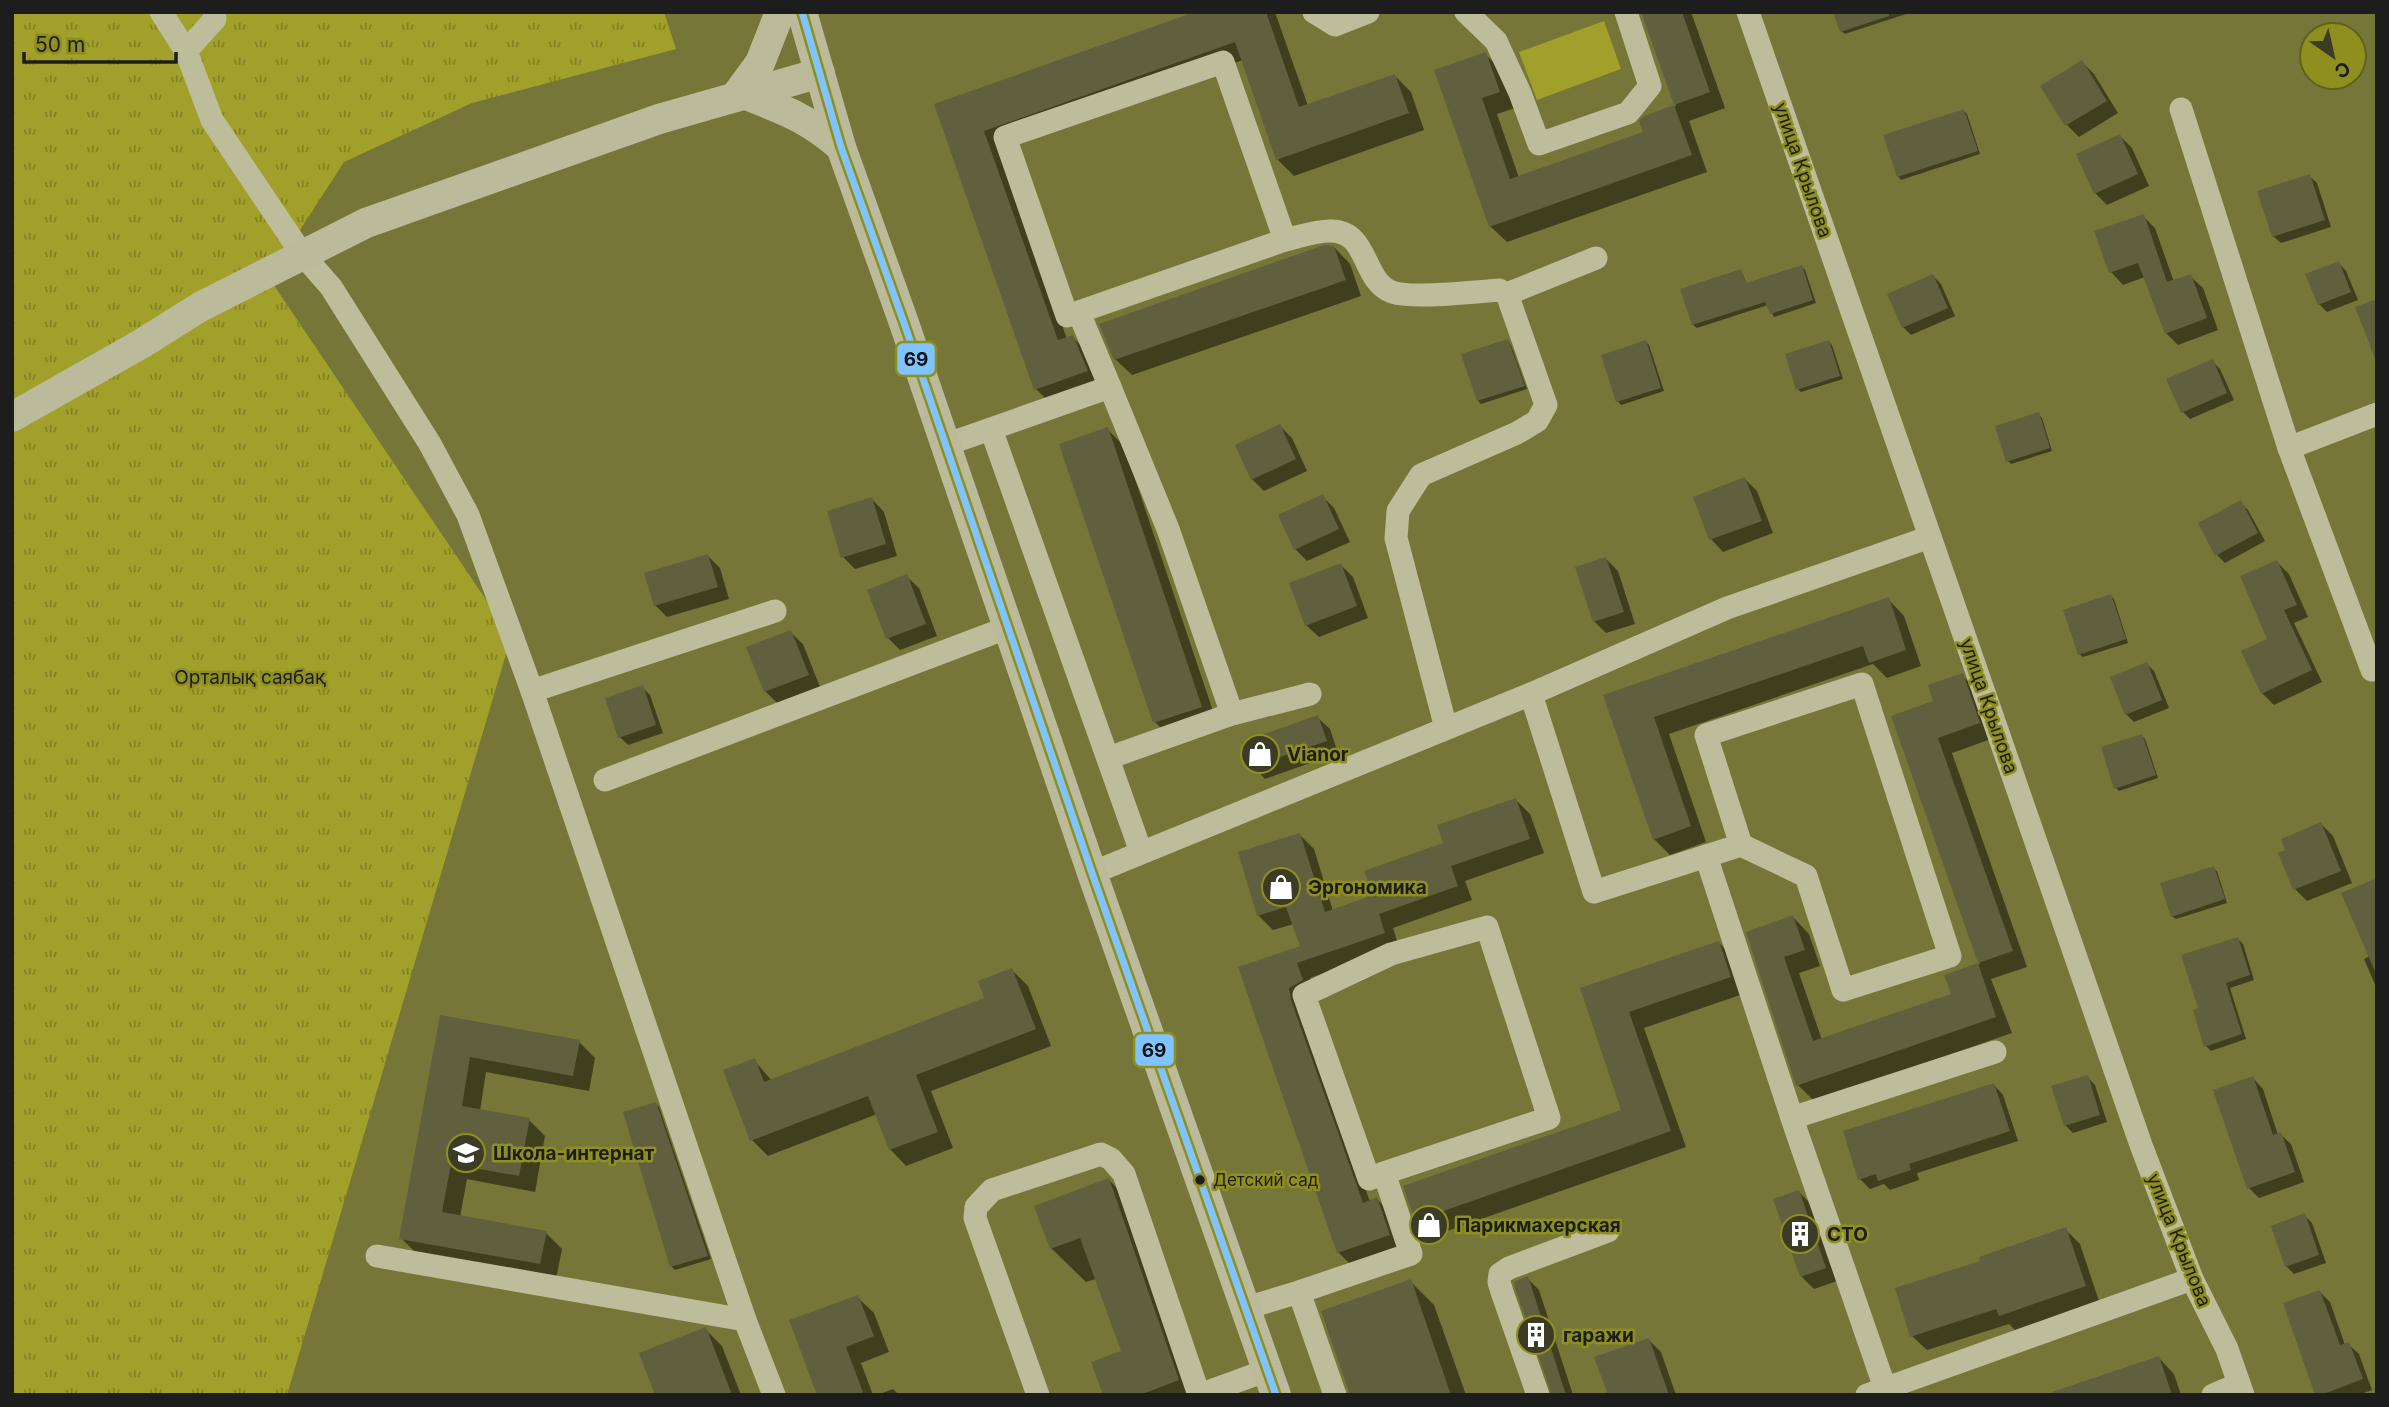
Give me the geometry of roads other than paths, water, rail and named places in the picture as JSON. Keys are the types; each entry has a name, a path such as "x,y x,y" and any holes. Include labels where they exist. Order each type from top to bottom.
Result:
{"main road":[{"path":"799,13 841,147 1009,627 1091,873 1272,1382"},
{"path":"739,96 760,63 799,13"},
{"path":"12,417 141,344 200,307 366,223 659,119 820,73"},
{"path":"739,96 797,115 820,128 841,147"}],"street":[{"path":"161,12 186,51 212,120 302,254 331,288 430,444 468,515 533,691 745,1320 774,1395"},
{"path":"1314,12 1335,25 1368,12"},
{"path":"1466,12 1496,41 1520,93 1539,144 1628,113 1650,86 1626,12"},
{"name":"улица Крылова","path":"1748,12 2141,1145 2192,1279 2227,1349 2241,1389"},
{"path":"186,51 218,14"},
{"path":"1284,240 1223,62 1005,137 1067,316 1284,240 1328,230 1352,237 1377,282 1391,292 1408,295 1499,290 1507,294 1546,405 1537,421 1517,433 1421,475 1398,511 1396,538 1446,728"},
{"path":"2181,109 2289,448 2372,670"},
{"path":"1507,294 1596,258"},
{"path":"1079,313 1168,529 1232,714"},
{"path":"945,445 1110,387"},
{"path":"2289,448 2377,414"},
{"path":"991,429 1141,852"},
{"path":"1091,873 1531,694 1727,608 1930,537"},
{"path":"533,691 775,611"},
{"path":"605,780 1009,627"},
{"path":"1531,694 1594,892 1741,845 1806,876 1843,990 1950,956 1862,684 1706,735 1741,845"},
{"path":"1108,758 1232,714 1310,694"},
{"path":"1706,856 1792,1118 1876,1391 2192,1279"},
{"path":"1487,927 1549,1118 1384,1173 1369,1179 1304,995 1391,954 1487,927"},
{"path":"1792,1118 1995,1052"},
{"path":"1038,1395 975,1218 976,1207 992,1190 1101,1154 1124,1174 1199,1395 1272,1382"},
{"path":"1246,1308 1411,1254 1384,1173"},
{"path":"1538,1395 1502,1292 1500,1274 1509,1268 1608,1231"},
{"path":"377,1256 745,1320"},
{"path":"1299,1292 1335,1395"},
{"path":"2213,1395 2241,1389"}],"place":[{"name":"Vianor","path":"1260,754"},
{"name":"Эргономика","path":"1281,887"},
{"name":"Школа-интернат","path":"466,1153"},
{"name":"Детский сад","path":"1200,1180"},
{"name":"Парикмахерская","path":"1429,1225"},
{"name":"СТО","path":"1800,1234"},
{"name":"гаражи","path":"1536,1335"}],"park label":[{"name":"Орталық саябақ","path":"250,677"}]}
